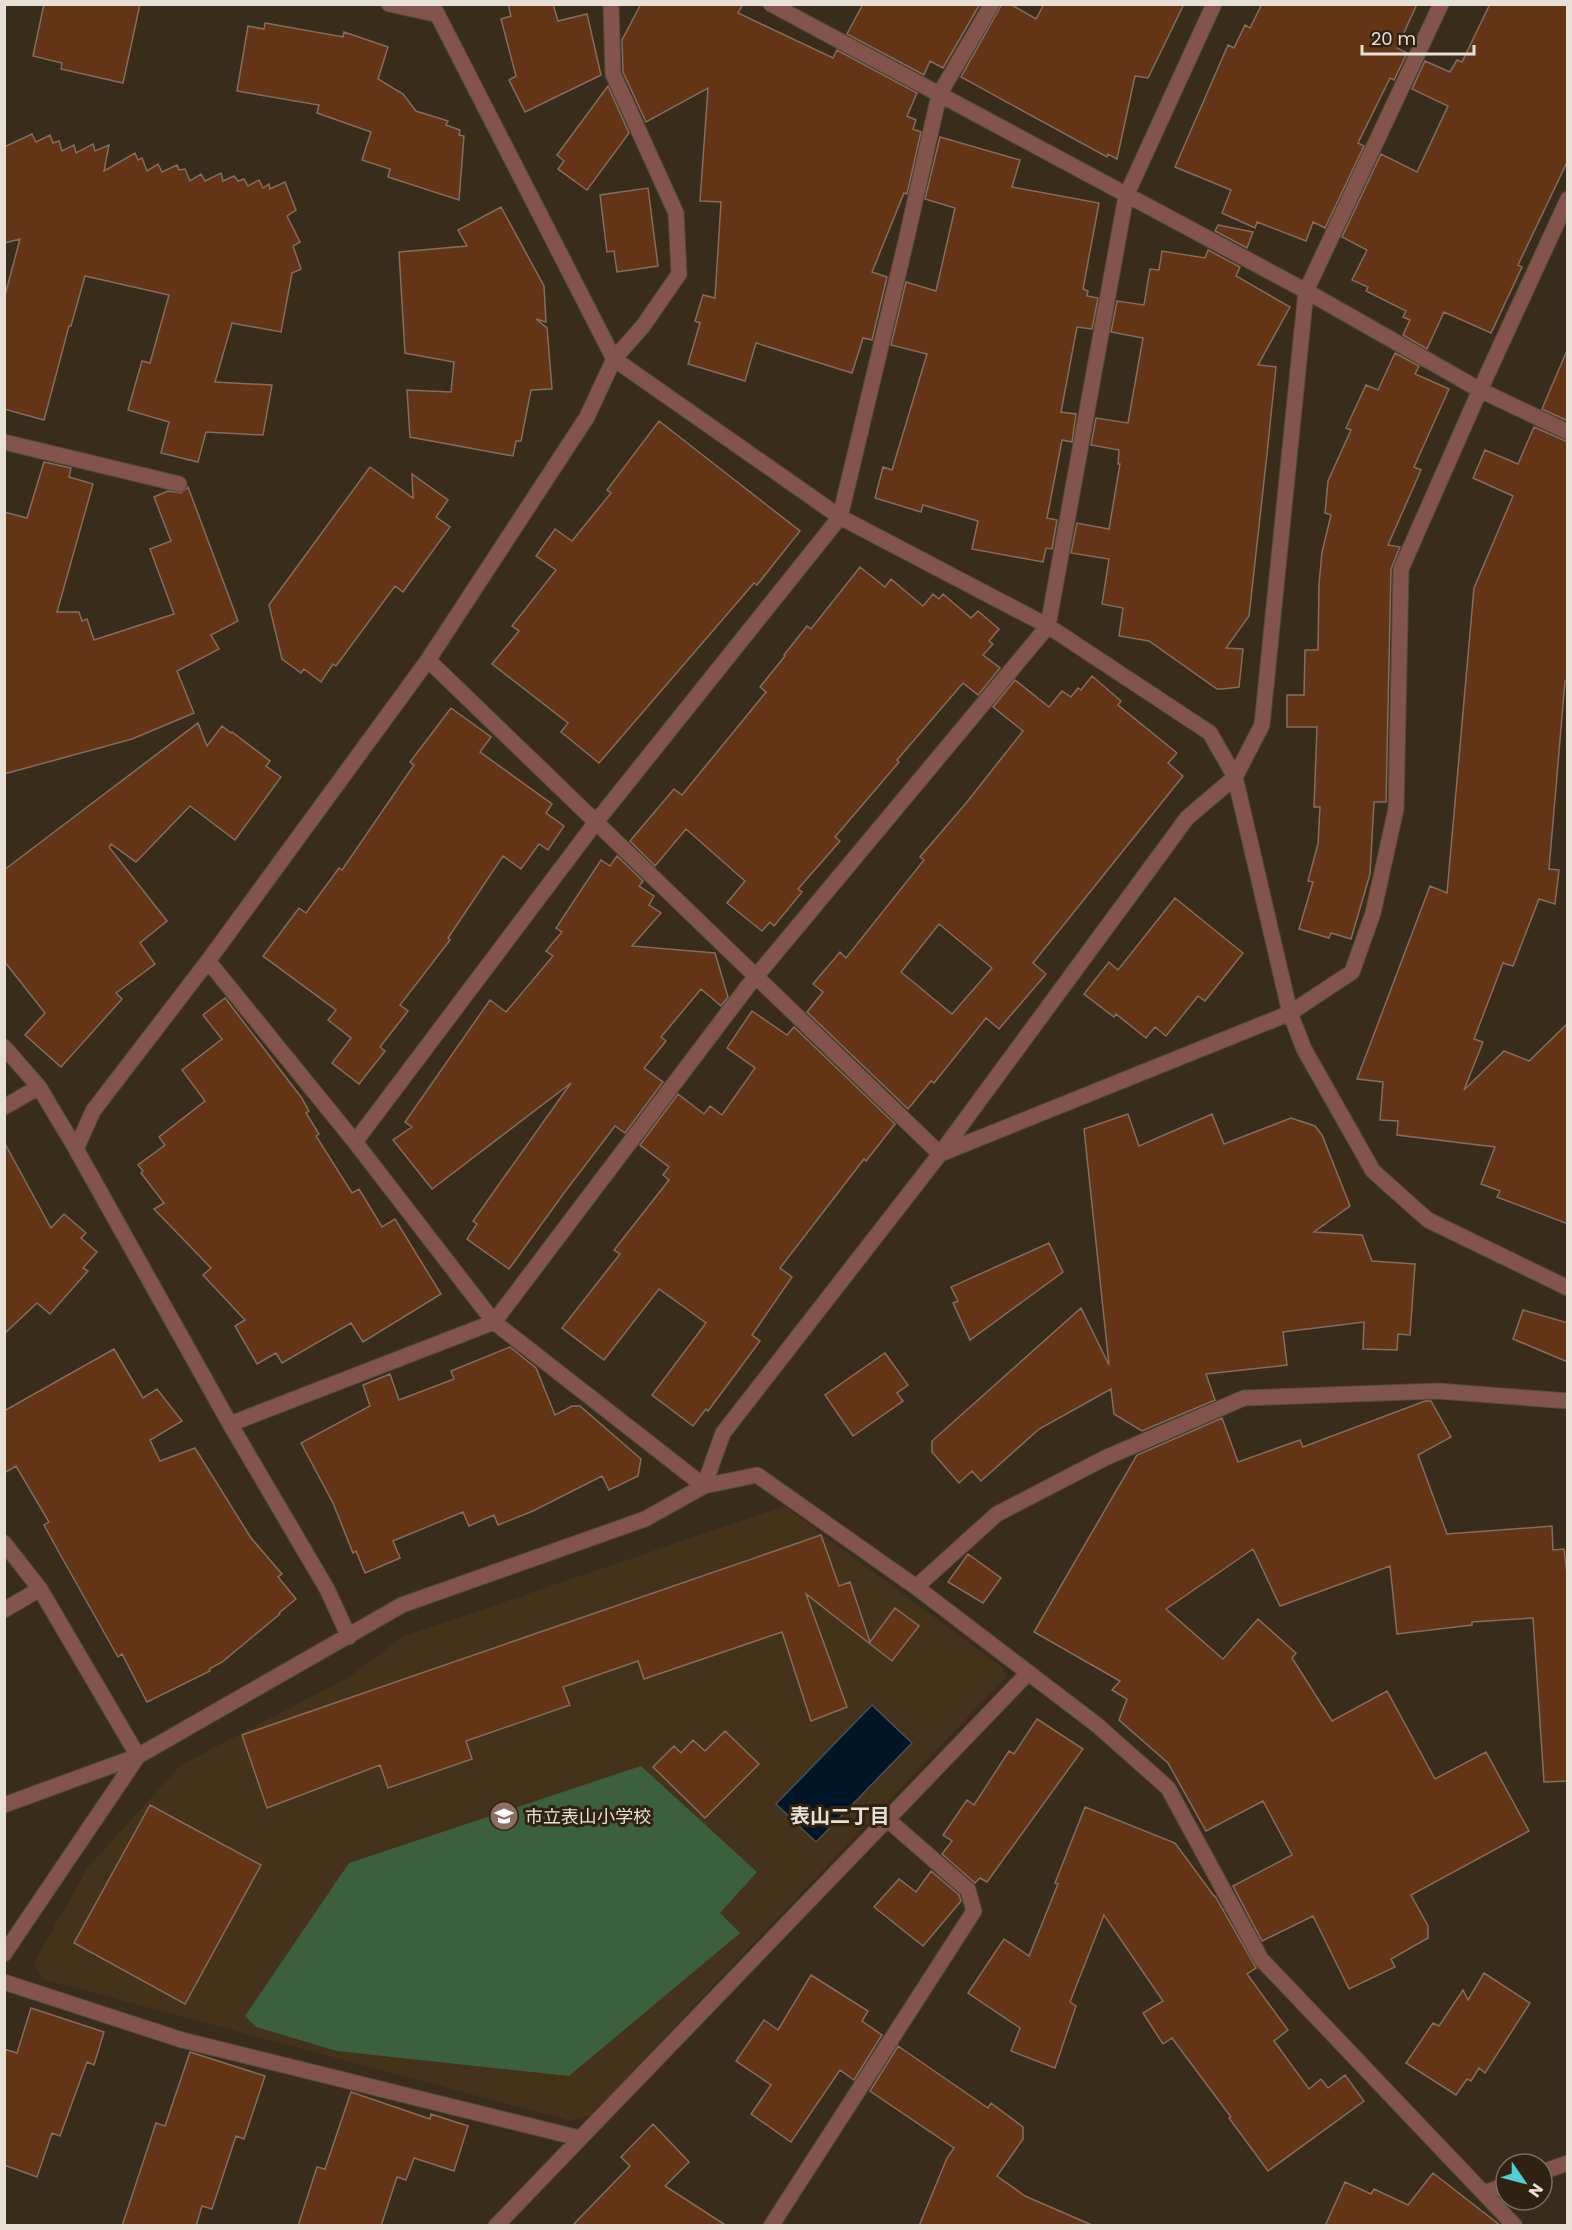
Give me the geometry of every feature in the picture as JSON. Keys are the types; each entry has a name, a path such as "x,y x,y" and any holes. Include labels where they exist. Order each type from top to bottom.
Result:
{"street":[{"path":"389,4 434,9 615,358 840,517 1048,626 1210,733 1235,777 1290,1013 1304,1049 1372,1171 1428,1220 1568,1288"},
{"path":"76,1149 93,1111 208,961 428,660 587,417 615,358 643,326 679,274 676,213 613,74 611,4"},
{"path":"771,4 1306,291 1480,390 1568,432"},
{"path":"355,1142 596,822 840,517 939,94 992,4"},
{"path":"230,1424 494,1322 756,976 1048,626 1126,196 1214,4"},
{"path":"704,1486 723,1433 940,1154 1187,818 1235,777 1262,725 1306,291 1441,4"},
{"path":"940,1154 1290,1013 1352,972 1373,913 1396,809 1401,569 1568,199"},
{"path":"4,442 179,484"},
{"path":"428,660 940,1154"},
{"path":"208,961 355,1142 494,1322 704,1486"},
{"path":"4,1047 39,1087 76,1149 230,1424 327,1589 349,1637"},
{"path":"4,1107 39,1087"},
{"path":"916,1587 997,1514 1105,1458 1244,1398 1438,1391 1568,1401"},
{"path":"4,1805 138,1756 402,1605 645,1520 704,1486 757,1475 916,1587 1097,1725 1168,1788 1261,1959 1515,2226"},
{"path":"4,1543 40,1589 138,1756"},
{"path":"4,1610 40,1589"},
{"path":"496,2226 1028,1673"},
{"path":"4,1954 138,1756"},
{"path":"771,2226 974,1911 968,1890 887,1819"},
{"path":"4,1982 182,2040 579,2138"},
{"path":"1484,2193 1494,2189"}],"shaded area":[{"name":"市立表山小学校","path":"784,1506 1003,1668 1006,1677 591,2115 571,2121 42,1979 34,1962 88,1867 181,1765 349,1677 402,1637"}],"green space":[{"path":"641,1766 757,1872 720,1913 740,1933 569,2076 337,2051 256,2027 245,2016 349,1863"}],"water":[{"path":"872,1705 912,1743 816,1842 776,1804"}],"building":[{"path":"44,4 140,4 123,83 61,69 62,63 33,56"},
{"path":"508,4 553,4 558,21 587,14 601,75 525,112 509,80 516,76 501,19 511,16"},
{"path":"641,4 743,4 738,13 833,58 837,50 917,93 907,116 916,120 913,129 921,132 907,194 904,193 872,272 887,277 872,340 863,338 852,373 756,343 745,381 688,364 700,323 695,321 703,295 715,298 721,202 700,201 708,88 646,122 623,72 622,40"},
{"path":"863,4 980,4 943,68 930,61 924,75 847,34"},
{"path":"1002,4 1010,4 1036,19 1044,4 1184,4 1148,78 1135,76 1117,159 1108,154 1107,157 961,77"},
{"path":"1262,4 1417,4 1397,48 1407,53 1394,80 1390,78 1358,143 1364,146 1325,228 1313,222 1306,241 1257,222 1255,228 1222,213 1231,190 1175,167 1228,45 1234,48 1245,25 1250,28"},
{"path":"1490,4 1568,4 1568,160 1518,265 1522,267 1491,333 1444,312 1427,349 1403,335 1410,320 1403,317 1406,311 1366,291 1368,287 1352,280 1367,250 1342,237 1381,154 1417,172 1448,106 1412,89 1425,61 1450,72 1457,60 1462,62"},
{"path":"265,23 343,37 344,32 388,47 378,79 403,94 416,111 448,121 446,125 460,130 459,135 464,136 459,200 388,177 390,169 362,160 371,132 317,113 319,105 237,91 248,26 264,29"},
{"path":"608,86 629,133 587,190 558,169 564,161 557,155"},
{"path":"32,134 36,142 50,135 53,143 59,141 62,151 74,145 76,153 93,144 95,151 109,145 104,171 135,153 138,160 142,158 147,171 158,164 162,172 177,165 179,170 185,169 190,181 201,174 205,181 221,173 223,181 234,176 238,181 244,179 248,186 259,180 263,188 269,184 270,189 285,182 296,210 287,216 300,242 293,246 301,269 292,273 281,332 232,323 215,382 272,385 263,435 206,432 198,462 161,453 169,422 128,410 142,361 150,363 169,295 85,276 44,420 4,409 4,299 20,239 4,243 4,147"},
{"path":"940,137 1020,160 1012,187 1099,203 1083,289 1088,291 1087,296 1098,298 1092,329 1077,327 1061,412 1076,414 1072,442 1062,440 1047,518 1057,520 1052,549 1046,548 1043,562 972,549 978,521 923,505 921,512 875,498 883,467 892,470 927,354 891,345 906,282 936,291 955,208 925,199"},
{"path":"648,188 658,266 617,272 614,251 607,252 600,195"},
{"path":"501,207 544,286 546,322 536,319 547,328 552,389 531,390 521,441 516,441 513,456 410,437 407,390 451,392 454,362 405,353 399,252 467,246 458,230"},
{"path":"1218,225 1253,232 1247,248 1215,231"},
{"path":"1208,250 1240,267 1236,276 1290,307 1258,365 1276,367 1249,616 1226,648 1243,649 1239,687 1222,689 1217,689 1149,641 1119,636 1123,608 1102,604 1109,559 1071,553 1077,523 1109,529 1120,464 1118,464 1119,450 1091,445 1096,418 1128,423 1143,338 1111,332 1117,301 1144,305 1150,269 1159,270 1162,251 1205,258"},
{"path":"1568,348 1568,421 1542,409"},
{"path":"1395,353 1419,366 1415,374 1449,389 1414,467 1421,470 1388,545 1400,547 1391,569 1386,802 1374,802 1370,874 1351,939 1331,933 1329,938 1299,929 1313,882 1308,881 1318,844 1320,807 1314,807 1317,727 1287,727 1287,695 1304,695 1305,650 1318,650 1322,552 1331,515 1325,513 1328,481 1351,430 1346,428 1366,385 1378,390"},
{"path":"659,421 800,531 757,585 754,583 599,763 561,732 568,723 492,664 519,631 512,626 556,570 536,556 555,529 572,541 611,493 607,490"},
{"path":"1534,427 1568,442 1568,681 1565,681 1549,869 1559,870 1555,904 1539,899 1513,966 1503,963 1474,1039 1483,1042 1464,1090 1504,1051 1529,1061 1568,1023 1568,1224 1497,1197 1500,1191 1481,1184 1495,1147 1397,1135 1398,1121 1380,1120 1383,1082 1357,1079 1430,886 1447,893 1474,588 1513,496 1473,478 1485,450 1518,464"},
{"path":"44,462 71,468 69,477 93,484 57,612 79,612 82,621 87,619 94,640 174,614 150,549 171,541 154,497 168,491 181,493 188,487 238,621 211,635 219,649 177,671 194,713 132,739 4,774 4,512 27,518"},
{"path":"370,467 413,498 412,474 448,500 436,517 450,527 403,592 395,586 336,666 333,664 321,682 304,669 301,673 282,659 269,605"},
{"path":"860,567 885,587 891,579 923,606 933,594 939,599 943,594 971,618 978,611 999,629 989,641 993,644 983,655 1000,668 978,695 963,683 835,837 840,841 798,889 802,892 774,926 770,922 762,931 727,903 745,881 686,829 655,866 630,841 674,789 682,795 766,692 760,687 784,655 807,626 811,629"},
{"path":"1092,676 1121,701 1118,705 1177,753 1168,763 1183,776 1033,963 1046,974 999,1029 986,1018 934,1083 931,1081 908,1109 807,1012 823,992 813,984 840,952 846,958 924,860 920,857 1023,731 993,707 1015,680 1049,707 1062,691 1071,697 1078,688 1081,690","holes":["939,924 992,968 952,1014 901,972"]},
{"path":"451,708 491,737 480,752 552,804 546,813 564,826 548,850 539,844 521,869 503,856 448,938 450,940 400,1005 408,1011 380,1047 385,1051 359,1084 332,1063 351,1038 328,1020 336,1010 263,956 299,908 306,913 339,868 342,870 414,765 410,762"},
{"path":"198,723 207,746 222,726 270,761 266,766 281,777 235,840 190,806 136,862 111,844 109,847 167,921 140,943 155,964 116,993 122,999 61,1067 25,1035 45,1013 4,961 4,870"},
{"path":"617,856 643,881 639,886 654,896 649,905 661,913 632,946 715,953 728,997 721,1006 701,989 661,1037 666,1041 644,1068 663,1082 625,1133 615,1126 509,1269 467,1239 477,1224 473,1221 571,1083 432,1189 393,1140 412,1127 405,1122 490,1000 506,1012 553,956 546,951 562,932 556,928 601,860 610,866"},
{"path":"1175,898 1243,953 1205,1001 1198,996 1166,1036 1155,1027 1146,1038 1116,1014 1114,1017 1084,994 1109,962 1118,970"},
{"path":"225,998 301,1097 309,1111 306,1113 319,1134 316,1136 352,1193 359,1189 382,1227 395,1219 441,1294 363,1342 351,1323 282,1363 276,1353 257,1364 235,1326 245,1320 203,1275 211,1268 154,1209 164,1203 141,1173 143,1171 138,1165 165,1145 159,1137 205,1101 182,1070 222,1039 203,1015"},
{"path":"752,1011 787,1035 794,1027 895,1124 866,1161 864,1159 780,1268 792,1277 752,1335 760,1341 708,1411 706,1409 693,1426 652,1395 706,1323 659,1289 604,1360 562,1328 620,1254 614,1250 669,1180 663,1175 669,1167 640,1145 678,1094 704,1114 710,1106 722,1115 755,1068 727,1048"},
{"path":"1128,1114 1139,1146 1212,1114 1224,1144 1291,1118 1315,1126 1322,1135 1350,1206 1314,1232 1362,1235 1372,1261 1415,1264 1410,1335 1398,1334 1397,1350 1363,1349 1364,1322 1283,1332 1287,1365 1206,1374 1215,1400 1142,1431 1114,1414 1111,1389 1039,1429 981,1481 972,1471 959,1483 932,1452 932,1441 1081,1308 1109,1365 1084,1129"},
{"path":"4,1142 51,1228 64,1214 86,1233 81,1238 97,1252 83,1268 88,1271 50,1314 37,1303 4,1334"},
{"path":"1049,1243 1063,1272 970,1340 953,1303 958,1301 951,1287"},
{"path":"1523,1310 1568,1323 1568,1362 1513,1339"},
{"path":"510,1347 536,1368 555,1415 572,1406 580,1406 641,1459 638,1476 609,1490 602,1476 533,1511 498,1525 494,1515 469,1526 463,1512 393,1541 400,1558 365,1573 356,1551 353,1553 333,1503 301,1443 370,1406 363,1385 390,1374 399,1400 454,1379 451,1371"},
{"path":"114,1349 143,1398 157,1389 182,1421 150,1440 160,1461 195,1448 251,1538 282,1574 278,1577 296,1599 222,1662 209,1669 210,1671 147,1702 122,1654 118,1657 61,1556 44,1525 49,1522 16,1466 4,1473 4,1411"},
{"path":"885,1353 908,1385 897,1393 903,1401 853,1436 825,1395"},
{"path":"1425,1401 1431,1401 1451,1437 1418,1455 1447,1534 1552,1526 1553,1550 1564,1549 1568,1582 1568,1781 1544,1782 1533,1618 1472,1622 1472,1625 1397,1634 1390,1566 1280,1606 1253,1549 1166,1609 1223,1659 1258,1619 1296,1653 1292,1658 1332,1721 1387,1691 1435,1779 1486,1752 1529,1831 1411,1895 1428,1926 1428,1938 1391,1959 1395,1967 1349,1989 1313,1916 1262,1941 1233,1886 1292,1855 1263,1801 1206,1831 1168,1763 1119,1720 1127,1699 1112,1690 1120,1681 1034,1632 1137,1455 1222,1418 1238,1462 1300,1440 1303,1447"},
{"path":"821,1535 839,1586 850,1582 870,1642 895,1608 919,1626 892,1661 806,1594 847,1707 811,1721 782,1632 644,1679 638,1661 563,1687 570,1705 466,1741 472,1759 388,1788 380,1765 267,1808 242,1735"},
{"path":"968,1554 1001,1578 983,1603 948,1582"},
{"path":"1037,1719 1083,1749 987,1882 980,1878 975,1883 942,1854 952,1841 943,1835 967,1800 974,1805 1009,1751 1014,1754"},
{"path":"725,1731 759,1764 705,1818 653,1767 674,1746 681,1753 693,1740 705,1751"},
{"path":"150,1805 261,1865 185,2004 74,1943"},
{"path":"1085,1807 1175,1843 1215,1896 1256,1968 1247,1974 1288,2030 1274,2041 1309,2089 1321,2079 1328,2088 1345,2075 1364,2101 1268,2171 1172,2038 1163,2044 1143,2013 1163,2001 1104,1915 1070,2002 1076,2006 1055,2068 1011,2051 1020,2028 968,1993 1004,1939 1029,1956 1058,1884 1055,1883"},
{"path":"931,1871 959,1895 961,1901 923,1946 874,1907 899,1879 916,1892"},
{"path":"1484,1973 1530,2003 1485,2073 1479,2068 1471,2081 1467,2079 1456,2095 1406,2063 1433,2023 1439,2026 1463,1990 1468,2000"},
{"path":"811,1975 868,2011 862,2021 882,2035 854,2080 840,2070 791,2142 751,2114 771,2085 736,2061 764,2020 778,2030"},
{"path":"31,2008 104,2032 94,2065 87,2062 60,2136 52,2133 37,2177 4,2165 4,2049 17,2053"},
{"path":"898,2046 988,2108 991,2103 1023,2127 1023,2139 997,2176 1025,2196 1094,2226 919,2226 947,2158 954,2148 870,2091"},
{"path":"190,2052 265,2076 244,2139 236,2136 212,2209 202,2206 196,2226 122,2226 156,2123 165,2126"},
{"path":"351,2092 430,2119 431,2114 468,2126 454,2171 414,2158 406,2180 397,2177 381,2226 298,2226 317,2167 325,2169"},
{"path":"653,2124 689,2162 665,2186 727,2226 572,2226 630,2166 621,2157"},
{"path":"1433,2173 1501,2226 1325,2226 1345,2182 1371,2194 1374,2189 1408,2205"}],"place":[{"name":"市立表山小学校","path":"504,1816"}],"district":[{"name":"表山二丁目","path":"840,1816"}]}
